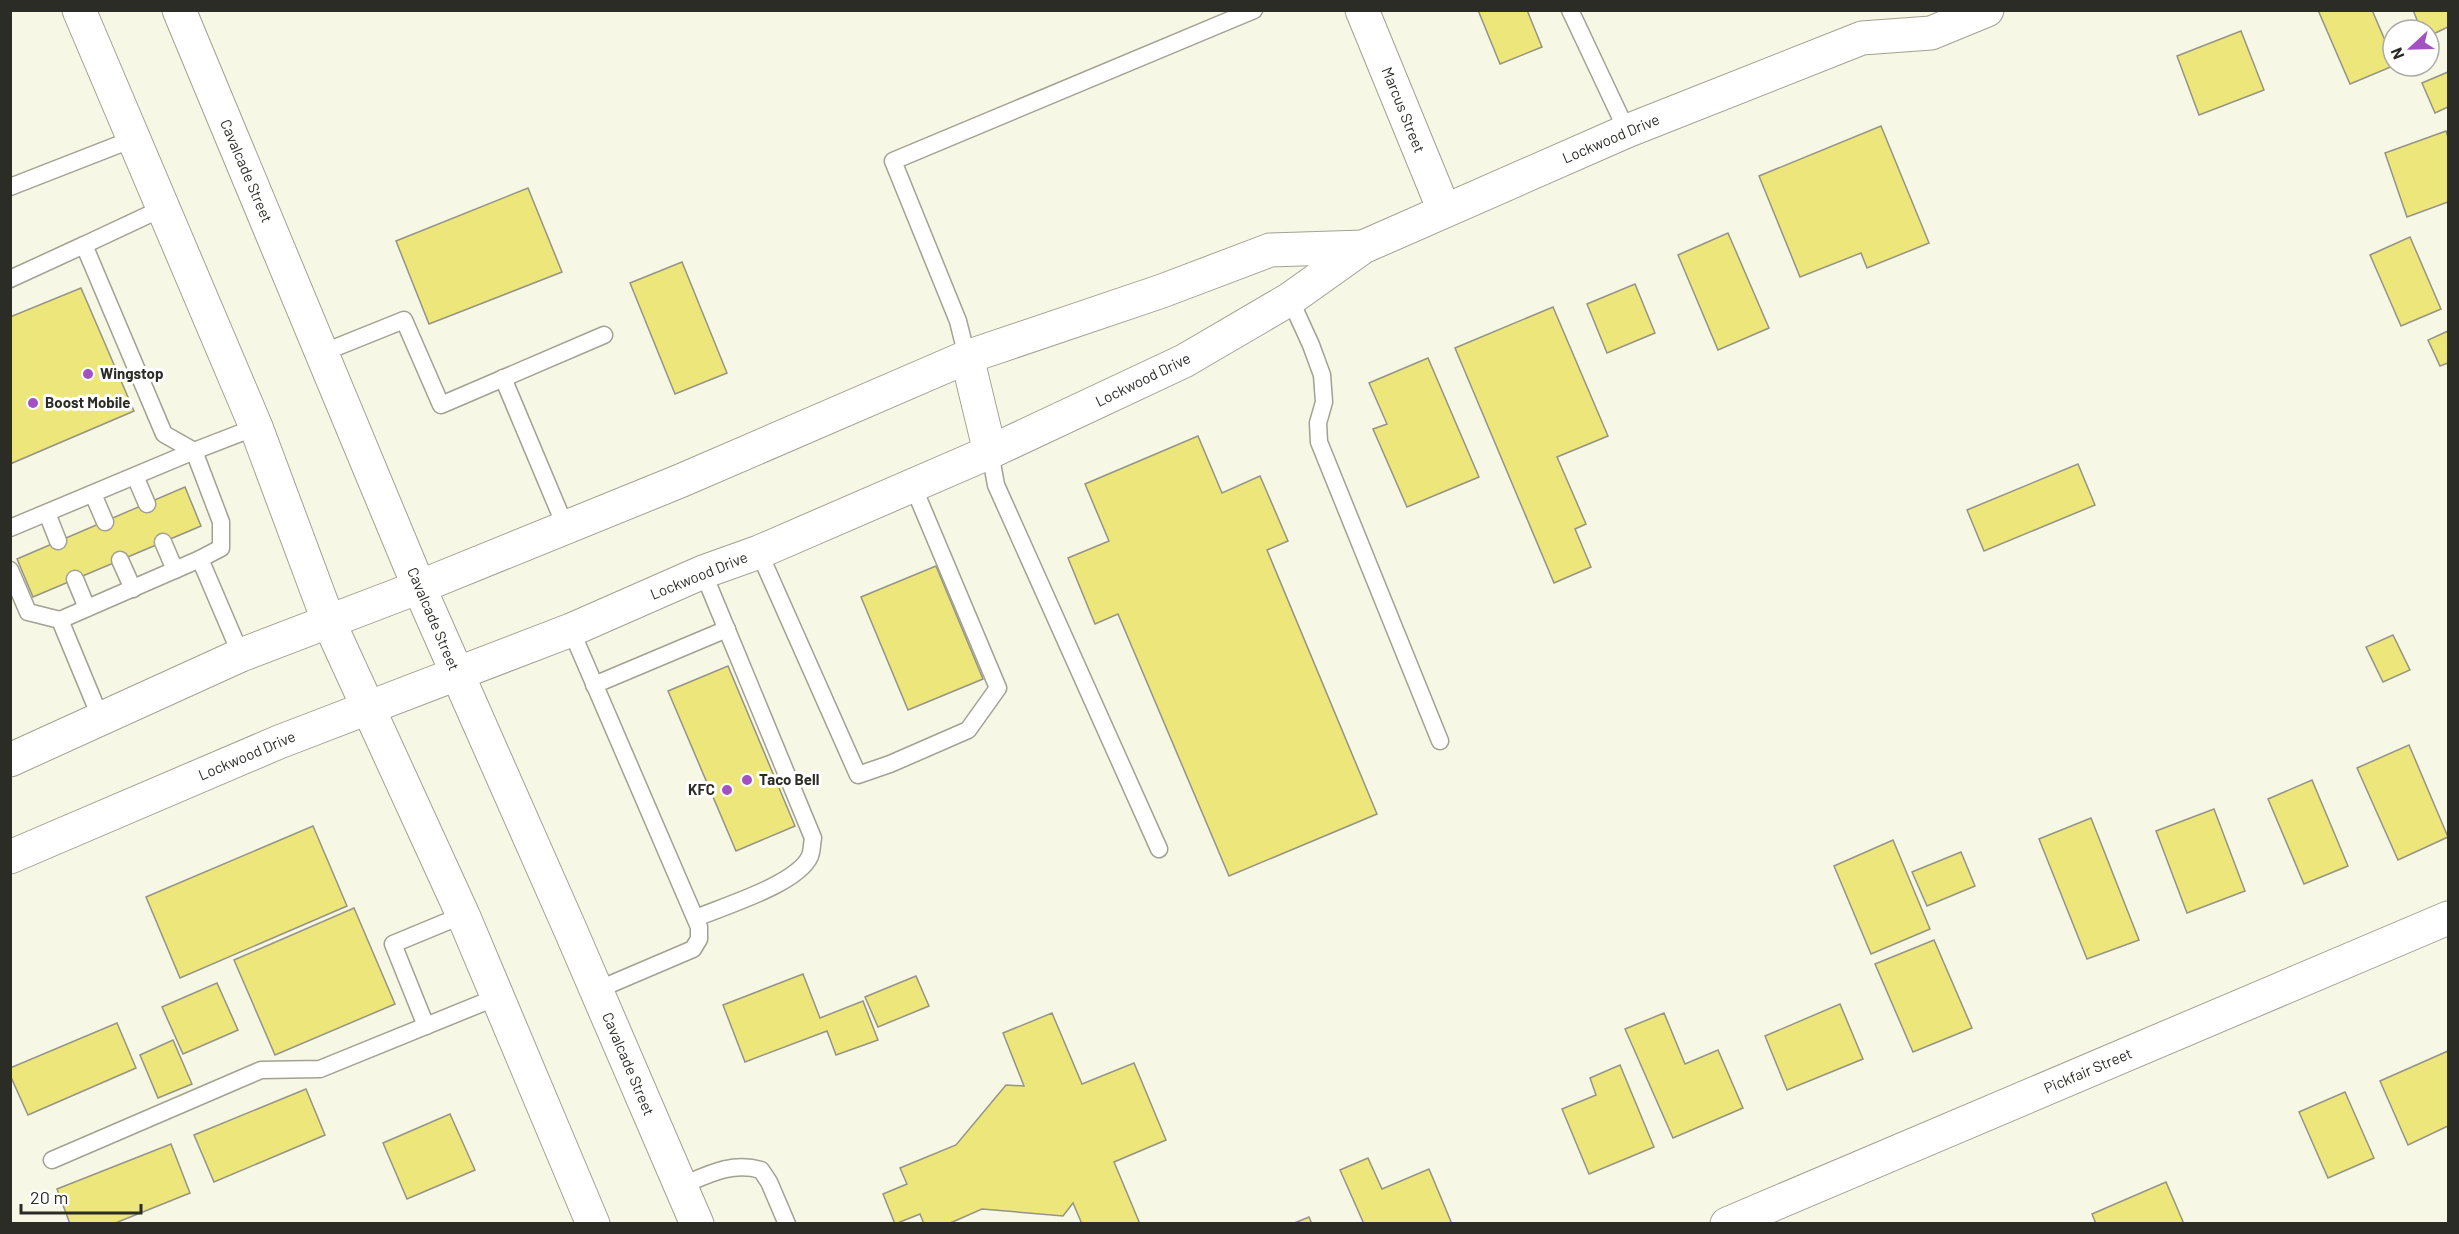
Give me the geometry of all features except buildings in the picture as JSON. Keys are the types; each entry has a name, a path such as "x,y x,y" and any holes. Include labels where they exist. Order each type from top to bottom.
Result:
{"main road":[{"path":"79,10 256,427 328,620 463,915 593,1224"},
{"name":"Cavalcade Street","path":"179,10 419,587 597,990 697,1224"},
{"name":"Marcus Street","path":"1362,10 1444,210"},
{"name":"Lockwood Drive","path":"1862,38 1890,10"},
{"name":"Lockwood Drive","path":"10,857 366,707 571,630 703,572 759,552 990,453 1184,361 1290,299 1363,247 1627,131 1862,38 1931,33 1987,10"},
{"name":"Lockwood Drive","path":"10,760 241,655 566,528 967,357 1270,250 1363,247"},
{"path":"967,357 990,453"},
{"name":"Pickfair Street","path":"1727,1224 2448,918"}],"lane":[{"path":"967,357 958,321 893,161 1254,10"},
{"path":"1570,10 1627,131"},
{"path":"10,187 133,139"},
{"path":"10,279 163,208"},
{"path":"10,570 28,612 60,620 221,548 221,522 194,451 164,434 84,245"},
{"path":"1290,299 1322,375 1324,402 1318,423 1319,442 1440,741"},
{"path":"322,353 404,320 441,405 604,335"},
{"path":"503,378 566,528"},
{"path":"10,528 256,427"},
{"path":"990,453 996,485 1158,849"},
{"path":"135,476 147,504"},
{"path":"759,552 858,776 890,764 968,730 998,688 913,486"},
{"path":"93,494 105,522"},
{"path":"47,513 58,541"},
{"path":"163,542 175,570"},
{"path":"200,559 241,655"},
{"path":"120,560 133,589"},
{"path":"696,918 789,879 803,867 811,855 813,838 703,572"},
{"path":"75,579 87,608"},
{"path":"60,620 101,719"},
{"path":"594,685 727,629"},
{"path":"571,630 699,927 699,939 693,950 597,990"},
{"path":"426,1026 393,944 463,915"},
{"path":"52,1160 261,1070 320,1069 497,997"},
{"path":"681,1186 718,1170 737,1166 760,1170 769,1182 787,1224"}],"place":[{"name":"Wingstop","path":"88,374"},
{"name":"Boost Mobile","path":"33,403"},
{"name":"Taco Bell","path":"747,780"},
{"name":"KFC","path":"727,790"}]}
